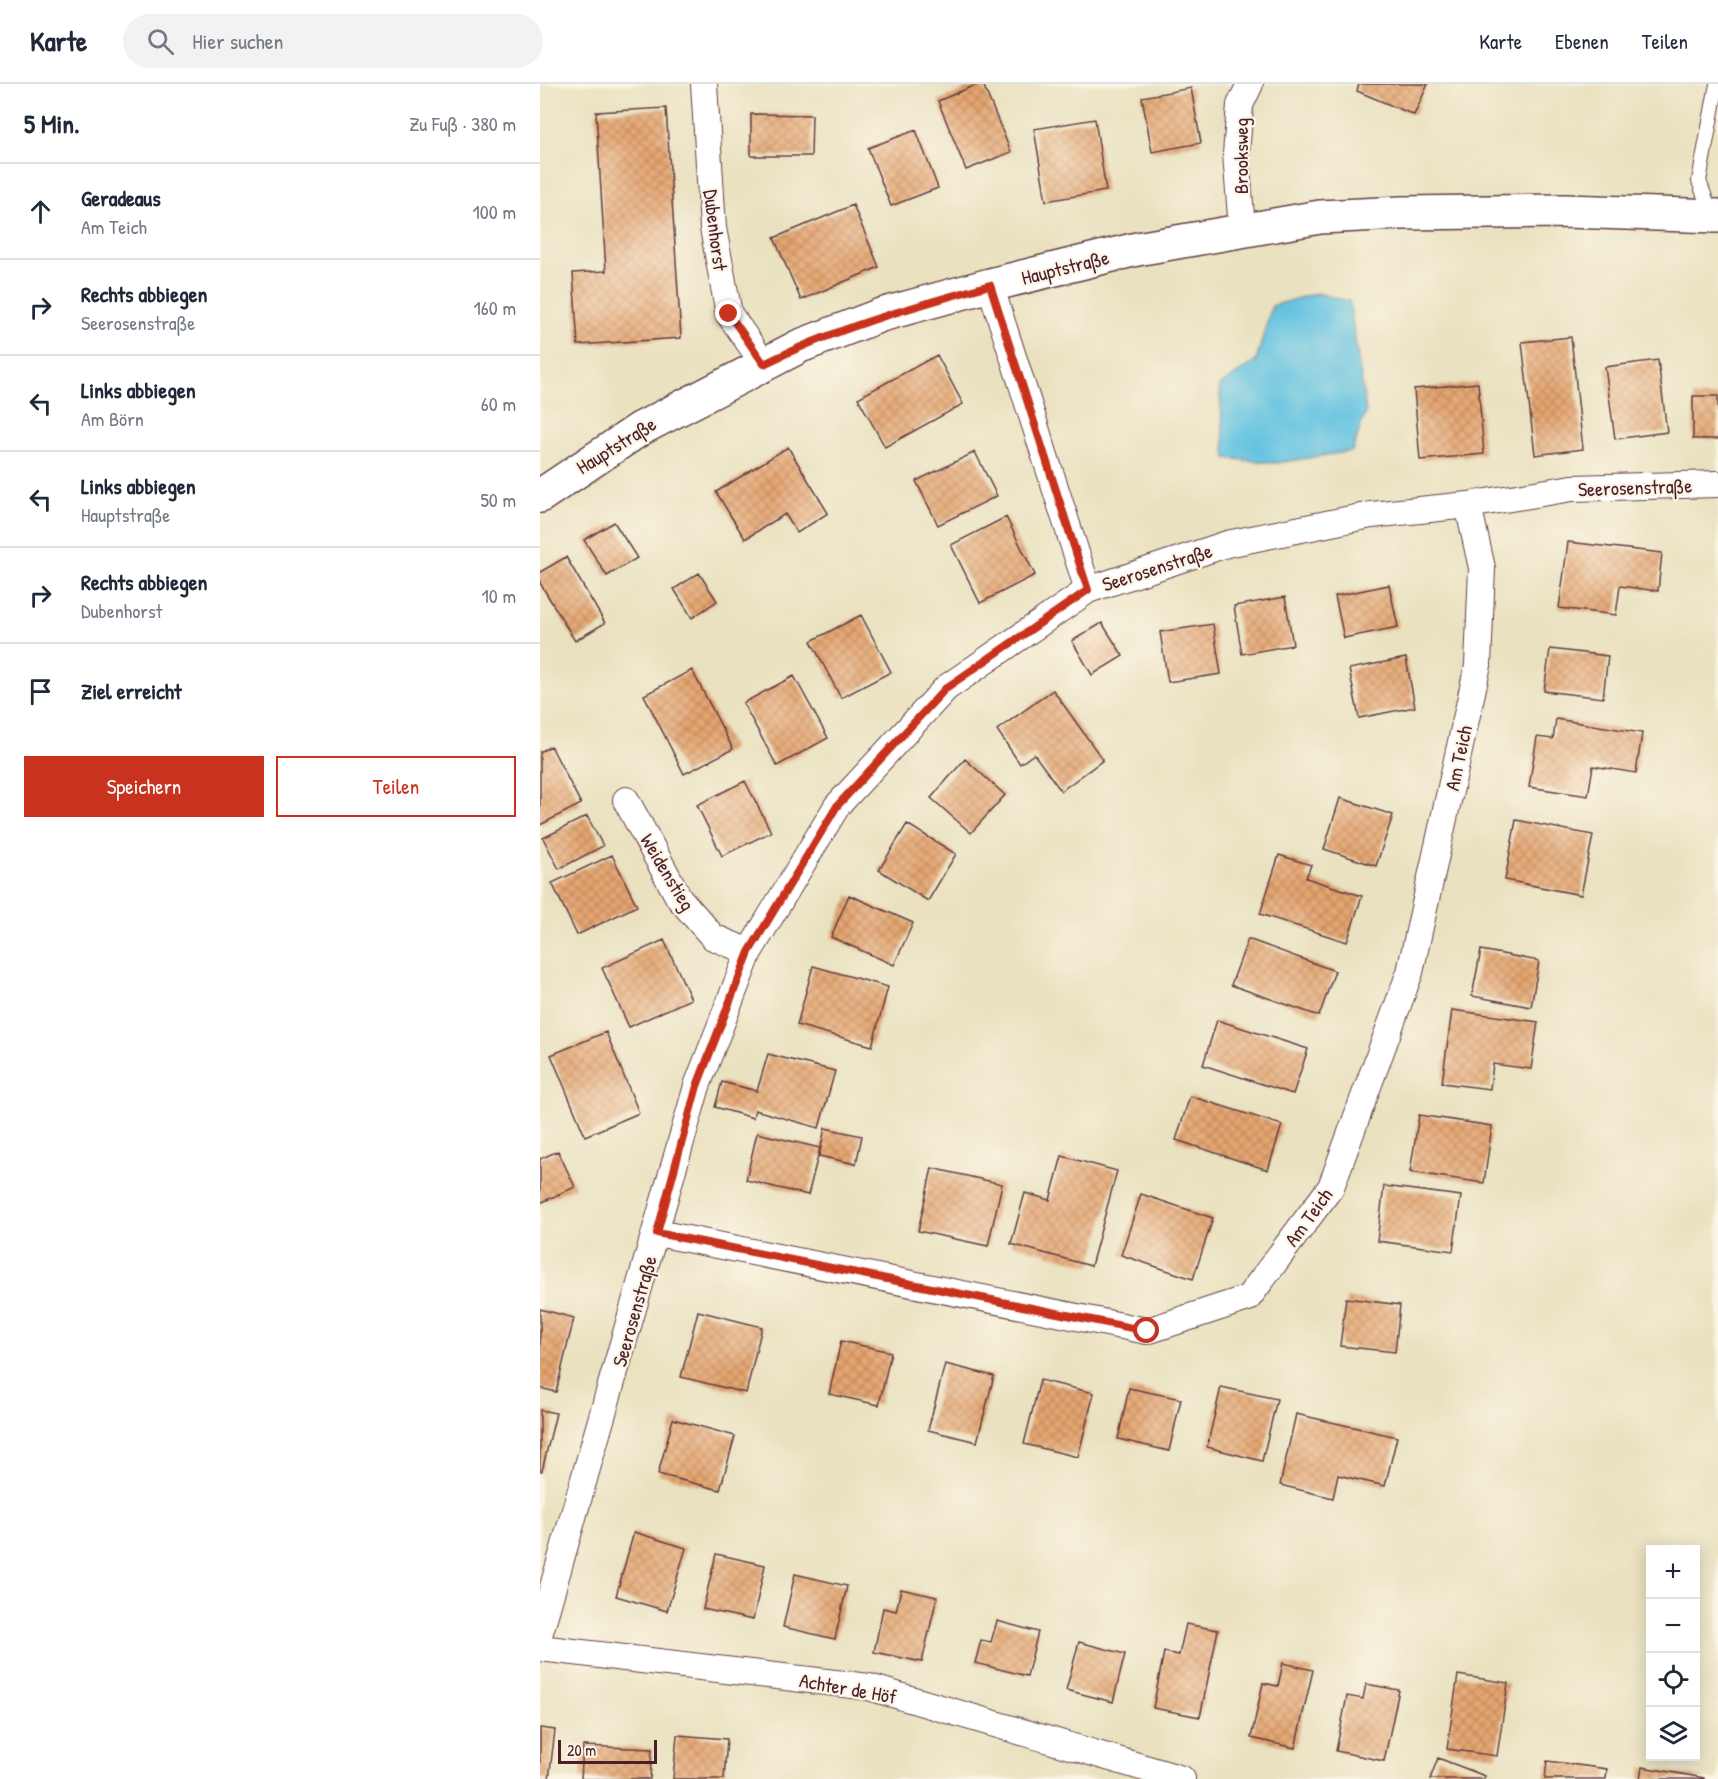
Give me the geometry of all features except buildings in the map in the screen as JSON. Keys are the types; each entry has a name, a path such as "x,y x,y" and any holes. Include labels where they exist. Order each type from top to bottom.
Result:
{"main road":[{"name":"Hauptstraße","path":"540,496 640,429 800,346 881,315 990,285 1137,249 1320,217 1401,213 1566,211 1715,216"}],"street":[{"name":"Dubenhorst","path":"704,84 713,228 729,314 764,364"},
{"name":"Brooksweg","path":"1242,229 1236,154 1240,105 1250,84"},
{"path":"990,285 1088,590"},
{"name":"Seerosenstraße","path":"540,1632 657,1233 697,1086 749,952 837,806 946,688 1088,590 1227,544 1371,515 1468,505 1572,488 1718,484"},
{"name":"Am Teich","path":"657,1233 1147,1331 1248,1298 1331,1187 1410,972 1478,666 1482,568 1468,505"},
{"name":"Weidenstieg","path":"626,800 679,898 713,937 749,952"},
{"name":"Achter de Höf","path":"540,1648 869,1687 1182,1779"}],"lane":[{"path":"1715,216 1699,182 1717,84"}],"water":[{"path":"1316,293 1349,301 1366,411 1352,451 1276,463 1226,458 1219,386 1256,361 1272,306"}],"route":[{"path":"729,314 764,364 800,346 881,315 990,285 1088,590 946,688 837,806 749,952 697,1086 657,1233 1147,1331"}]}
